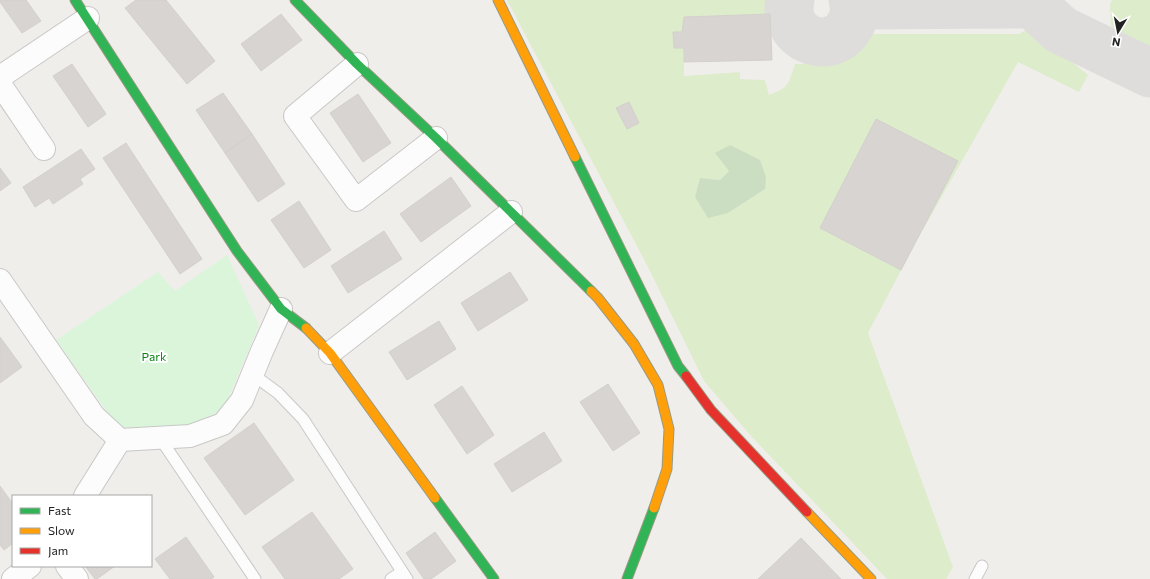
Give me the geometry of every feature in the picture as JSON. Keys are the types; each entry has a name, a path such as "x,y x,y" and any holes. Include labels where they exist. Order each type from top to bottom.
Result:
{"street":[{"path":"75,0 237,251 281,309 302,324 330,353 494,579"},
{"path":"295,0 358,64 436,138 598,298 634,344 658,385 669,429 667,468 652,515 627,579"},
{"path":"498,0 678,366 711,410 871,579"},
{"path":"0,77 88,18"},
{"path":"358,64 295,116 356,200 436,138"},
{"path":"0,84 44,149"},
{"path":"330,353 511,212"},
{"path":"0,280 94,416 120,440 190,436 223,424 242,400 281,309"},
{"path":"86,495 120,440"},
{"path":"13,579 29,567"},
{"path":"68,567 77,579"}],"lane":[{"path":"252,374 278,393 303,420 404,575 391,579"},
{"path":"164,438 164,444 255,579"},
{"path":"975,579 982,566"}],"green space":[{"path":"507,0 769,0 770,14 684,17 682,32 673,32 674,48 684,48 684,76 740,72 740,79 765,80 769,95 785,87 795,64 824,63 853,55 868,34 1019,34 1030,28 1088,75 1079,92 1018,62 916,242 868,333 953,567 946,579 887,579 751,436 704,381 648,267","holes":["729,171 765,189 728,213 695,197 700,178 720,180"]},
{"path":"1112,0 1150,0 1150,49 1126,39 1111,26 1110,4"},
{"path":"730,145 760,160 766,177 765,189 728,213 708,218 695,197 700,178 720,180 729,171 715,153"},
{"name":"Park","path":"227,255 259,325 223,411 196,425 125,428 115,423 56,340 158,272 175,291"}],"building":[{"path":"0,0 26,0 41,21 22,33"},
{"path":"136,0 166,0 215,61 187,84 125,8"},
{"path":"281,14 302,40 261,71 241,44"},
{"path":"770,14 772,60 684,62 684,48 674,48 673,32 682,32 684,17"},
{"path":"72,64 106,114 88,127 53,76"},
{"path":"223,93 252,134 225,153 196,110"},
{"path":"358,94 391,143 363,162 330,113"},
{"path":"629,102 639,123 627,129 616,108"},
{"path":"876,119 958,161 901,270 820,228"},
{"path":"252,134 285,184 258,202 225,153"},
{"path":"126,143 202,259 180,274 103,158"},
{"path":"81,149 95,169 80,179 83,184 53,204 49,198 35,207 23,187"},
{"path":"0,168 11,183 0,191"},
{"path":"451,177 471,206 421,242 400,214"},
{"path":"299,201 331,250 304,268 271,220"},
{"path":"384,231 402,259 348,293 331,266"},
{"path":"510,272 528,300 478,331 461,303"},
{"path":"439,321 456,349 407,380 389,352"},
{"path":"0,337 22,367 0,383"},
{"path":"608,384 640,433 613,451 580,402"},
{"path":"462,386 494,435 467,454 434,405"},
{"path":"254,423 294,480 245,515 204,458"},
{"path":"544,432 562,461 512,492 494,464"},
{"path":"0,486 12,503 12,544 4,550 0,545"},
{"path":"312,512 353,569 339,579 285,579 262,547"},
{"path":"435,532 456,561 431,579 424,579 406,553"},
{"path":"186,537 214,577 211,579 170,579 155,559"},
{"path":"801,538 841,579 758,579"},
{"path":"86,567 114,567 97,579 95,579"}],"taxiway":[{"path":"790,0 789,14 794,26 801,35 812,40 823,42 834,40 844,33 854,16 853,0"},
{"path":"1028,0 1061,30 1150,73"},
{"path":"855,5 1030,4"}],"traffic: fast":[{"path":"75,0 237,251 281,309 306,328"},
{"path":"295,0 357,64 436,138 591,291"},
{"path":"575,157 678,366 686,376"},
{"path":"435,498 494,579"},
{"path":"627,579 654,508"}],"traffic: slow":[{"path":"498,0 575,157"},
{"path":"591,291 634,344 658,385 669,429 667,469 654,508"},
{"path":"306,328 330,353 435,498"},
{"path":"807,512 871,579"}],"traffic: jam":[{"path":"686,376 711,410 807,512"}]}
